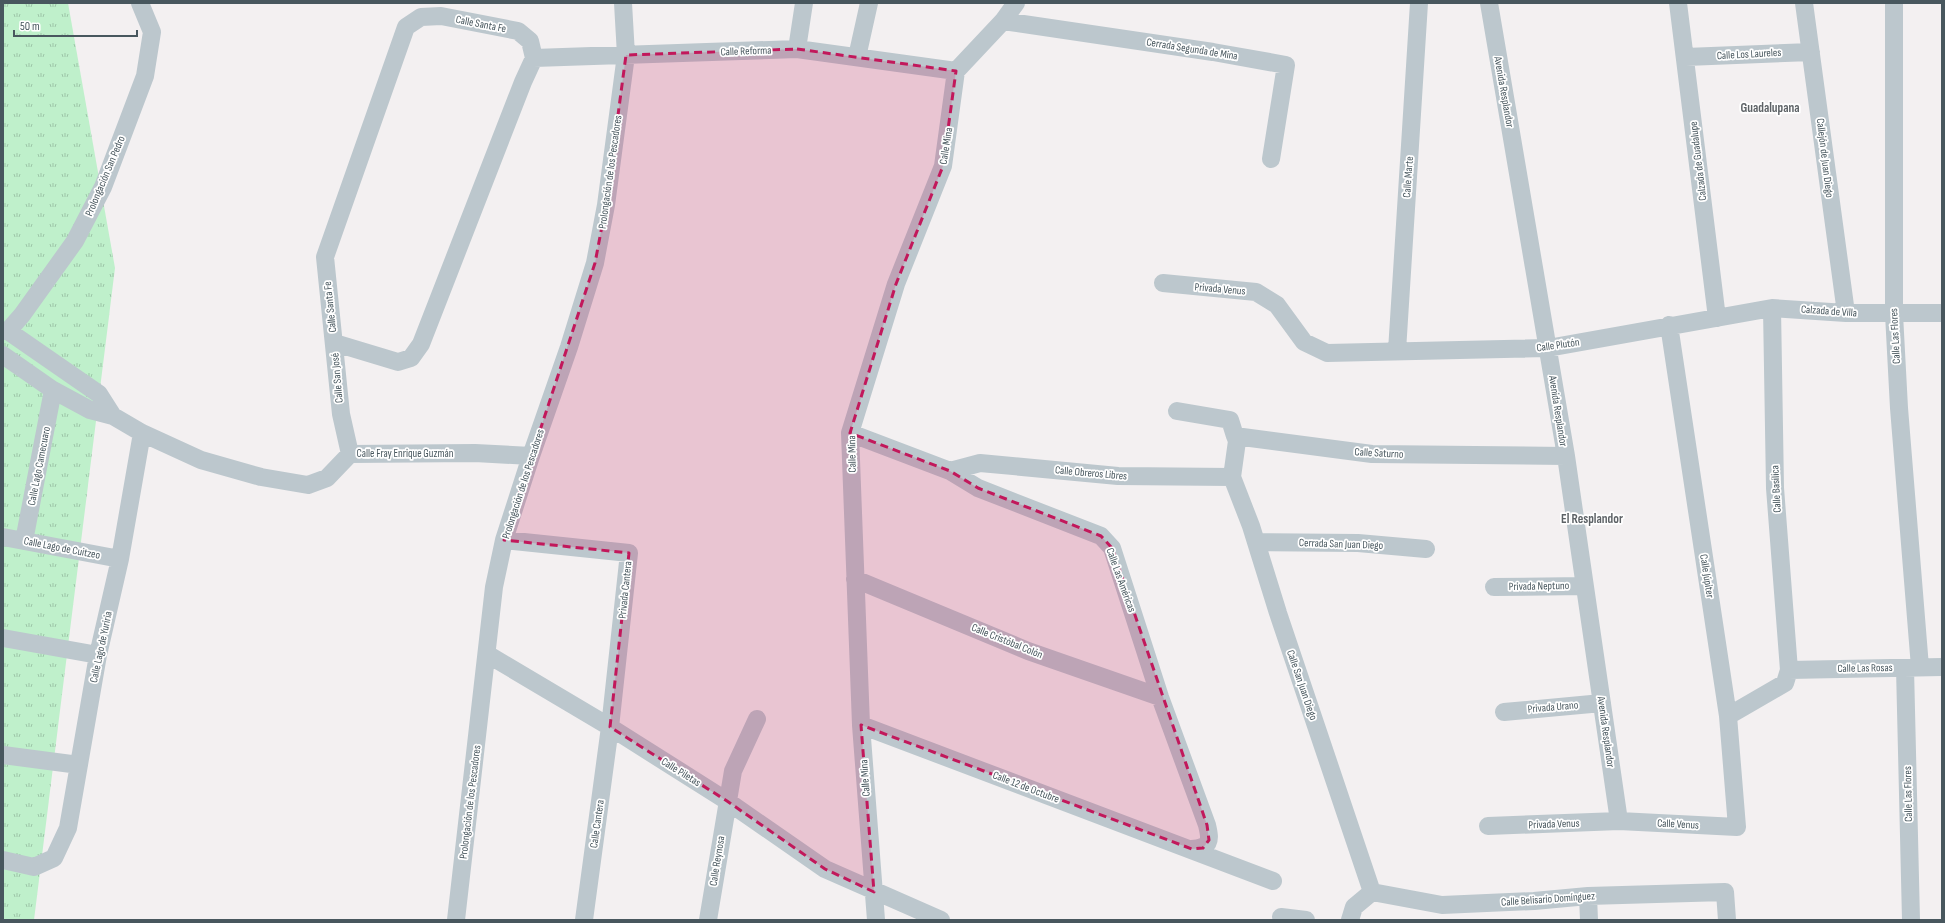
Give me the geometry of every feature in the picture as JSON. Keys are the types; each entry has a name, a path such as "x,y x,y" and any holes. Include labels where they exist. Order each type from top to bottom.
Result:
{"street":[{"name":"Prolongación San Pedro","path":"5,331 22,315 75,241 103,187 145,76 152,32 140,3"},
{"name":"Prolongación de los Pescadores","path":"456,920 494,587 504,540 530,456 569,347 595,263 606,205 626,55 623,3"},
{"path":"797,49 804,3"},
{"path":"856,57 869,3"},
{"path":"956,71 1003,21 1016,3"},
{"name":"Calle Marte","path":"1397,352 1419,3"},
{"name":"Avenida Resplandor","path":"1489,3 1566,456 1619,821"},
{"name":"Calzada de Guadalupe","path":"1678,3 1686,57 1717,318"},
{"name":"Callejón de Juan Diego","path":"1804,3 1846,313"},
{"name":"Calle Las Flores","path":"1894,3 1894,314 1912,667 1911,920"},
{"name":"Calle Santa Fe","path":"334,343 325,257 406,28 421,17 441,16 518,31 530,41 534,58"},
{"name":"Cerrada Segunda de Mina","path":"1003,21 1213,52 1286,65 1271,159"},
{"name":"Calle Reforma","path":"534,58 797,49 956,71"},
{"name":"Calle Los Laureles","path":"1686,57 1811,52"},
{"name":"Calle San José","path":"350,454 340,414 334,343 398,362 411,358 421,344 523,82 534,58"},
{"name":"Calle Mina","path":"876,920 862,725 850,432 896,284 943,166 956,71"},
{"name":"Privada Venus","path":"1163,283 1256,292 1277,305 1304,342 1327,353 1397,352"},
{"name":"Calzada de Villa","path":"1717,318 1772,308 1846,313 1942,313"},
{"name":"Calle Basílica","path":"1772,308 1775,488 1789,670"},
{"name":"Calle Plutón","path":"1397,352 1548,348 1669,325 1717,318"},
{"name":"Calle Júpiter","path":"1669,325 1728,716 1737,827"},
{"name":"Calle Fray Enrique Guzmán","path":"5,331 98,394 113,416"},
{"name":"Calle Fray Enrique Guzmán","path":"3,355 54,390 90,410 113,416 142,433 201,460 261,477 308,486 327,478 350,454 475,452 530,456"},
{"name":"Calle Lago Camecuaro","path":"24,541 54,390"},
{"path":"1177,411 1230,420 1237,441 1232,478"},
{"name":"Calle Las Américas","path":"850,432 950,471 978,488 1101,536 1112,548 1160,697 1209,833 1209,840 1203,848 1192,849"},
{"name":"Calle Lago de Yuriria","path":"3,860 34,867 54,858 68,828 98,655 120,559 142,433"},
{"name":"Calle Saturno","path":"1235,436 1372,454 1566,456"},
{"name":"Calle Obreros Libres","path":"950,471 980,463 1118,476 1232,478"},
{"name":"Calle San Juan Diego","path":"1232,478 1256,542 1278,613 1372,892"},
{"name":"Calle Lago de Cuitzeo","path":"3,537 120,559"},
{"name":"Privada Cantera","path":"504,540 629,553 610,727"},
{"name":"Cerrada San Juan Diego","path":"1256,542 1358,543 1426,549"},
{"name":"Calle Cristóbal Colón","path":"855,579 1028,651 1160,697"},
{"name":"Privada Neptuno","path":"1494,587 1585,586"},
{"path":"3,638 98,655"},
{"name":"Calle Piletas","path":"487,654 610,727 727,801 825,869 874,892 941,920"},
{"name":"Calle Las Rosas","path":"1789,670 1942,667"},
{"path":"1728,716 1786,683 1789,670"},
{"name":"Privada Urano","path":"1504,712 1602,703"},
{"name":"Calle Reynosa","path":"708,920 733,771 757,720"},
{"name":"Calle 12 de Octubre","path":"862,725 1273,881"},
{"name":"Calle Cantera","path":"584,920 610,727"},
{"path":"3,755 79,765"},
{"name":"Privada Venus","path":"1488,826 1619,821"},
{"name":"Calle Venus","path":"1619,821 1737,827"},
{"path":"1350,920 1354,907 1372,892"},
{"name":"Calle Belisario Domínguez","path":"1372,892 1443,912 1588,896 1725,892 1727,920"},
{"path":"1588,896 1589,920"},
{"path":"1281,916 1306,920"}],"highlighted area":[{"path":"797,49 956,71 943,166 896,284 850,433 950,471 978,488 1101,536 1112,548 1207,825 1209,840 1203,848 1192,849 861,725 874,892 825,869 727,801 610,727 629,553 504,540 595,263 606,205 626,55"}],"green space":[{"path":"3,3 68,3 115,268 34,920 3,920"}],"district":[{"name":"Guadalupana","path":"1770,108"},
{"name":"El Resplandor","path":"1592,519"}]}
